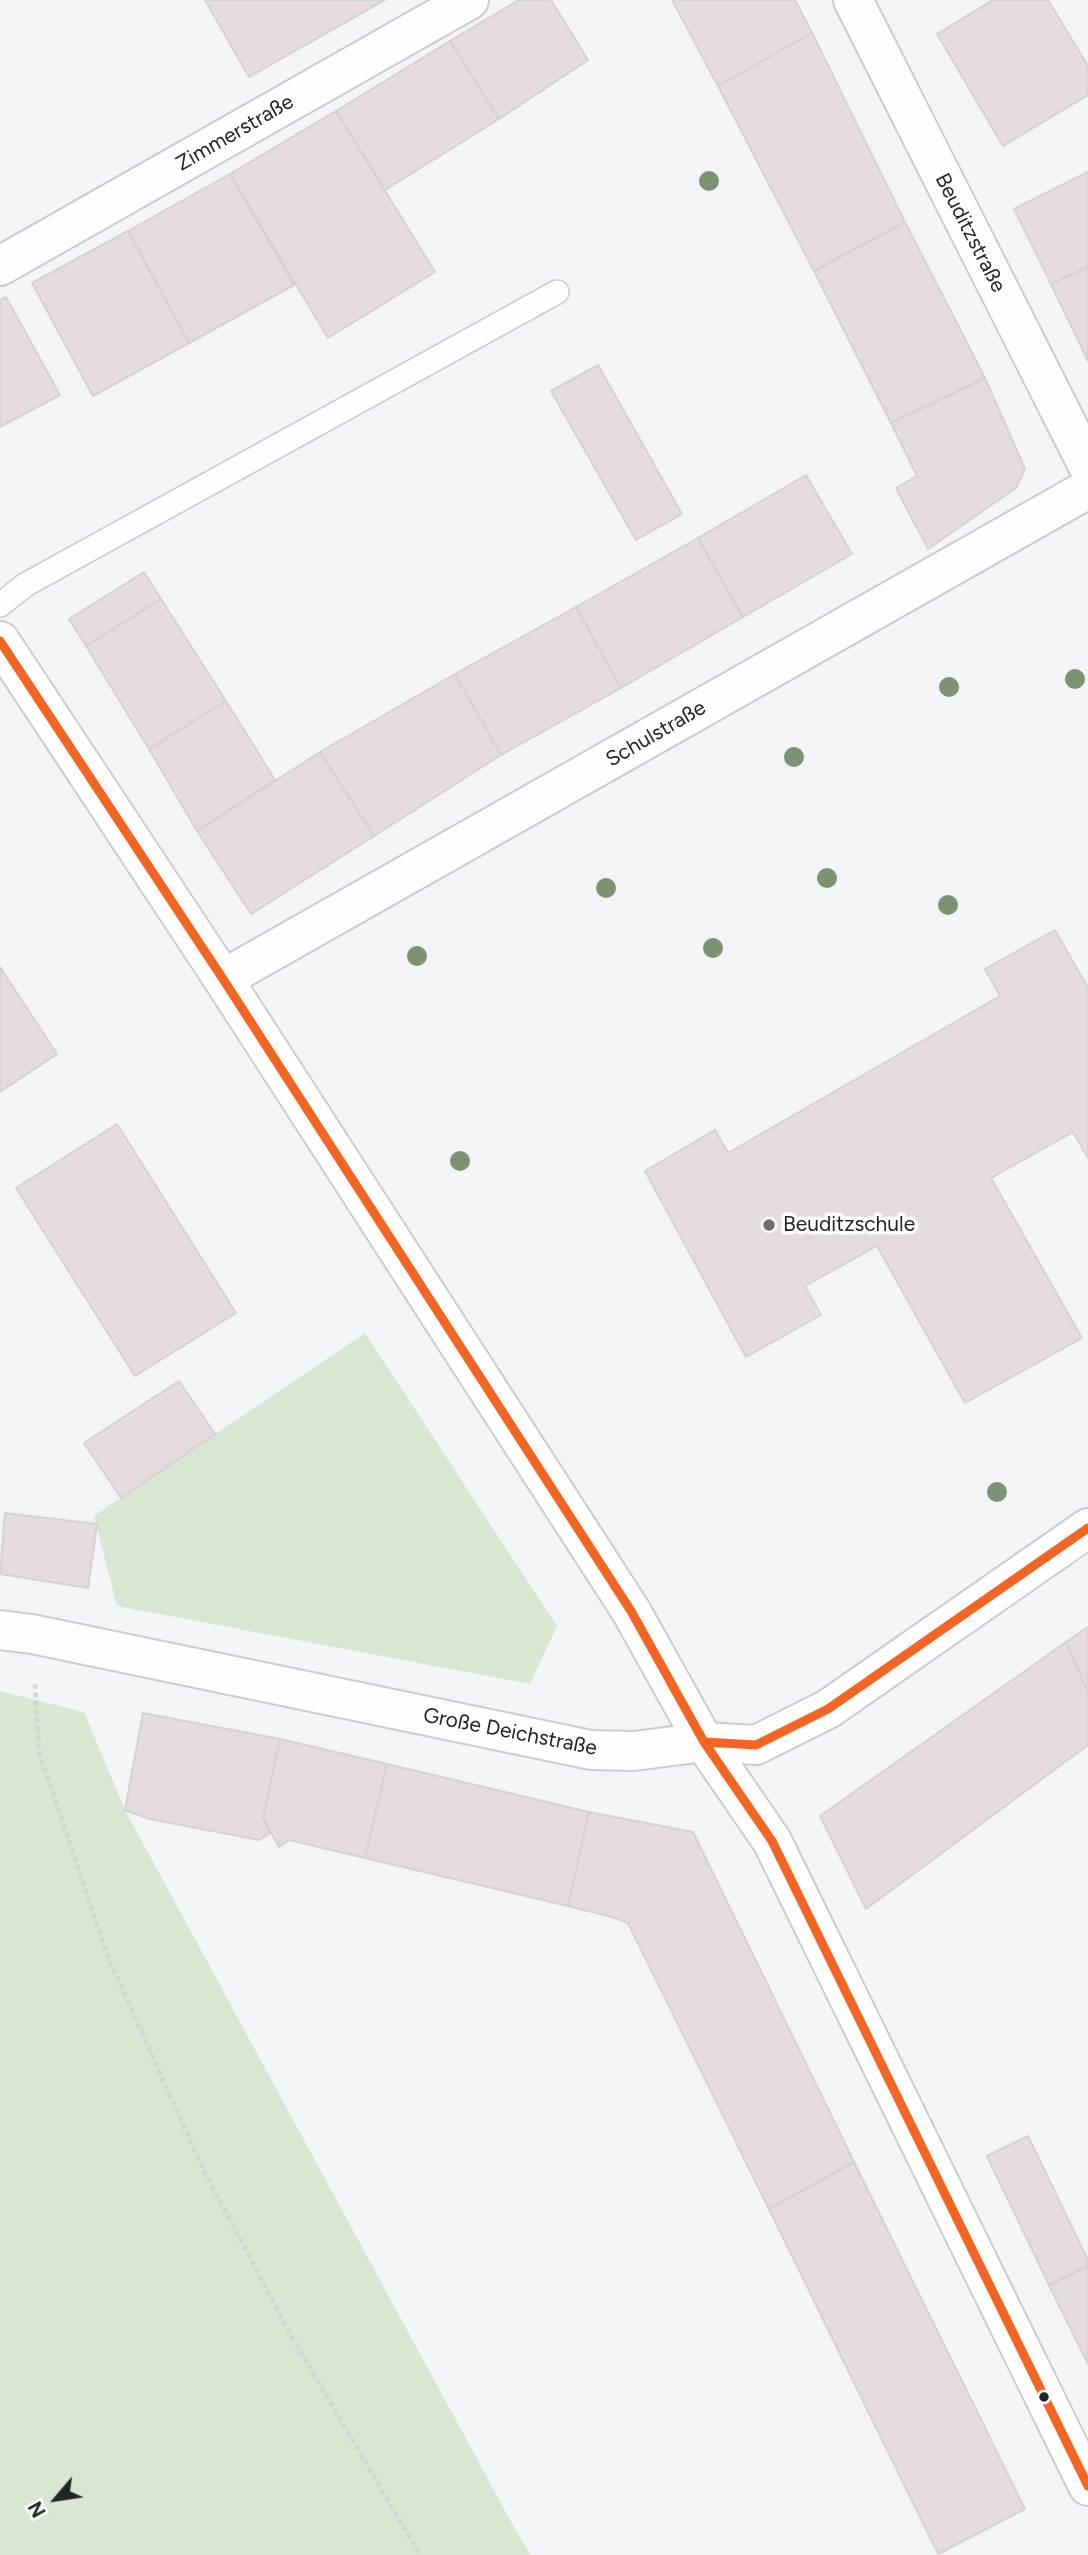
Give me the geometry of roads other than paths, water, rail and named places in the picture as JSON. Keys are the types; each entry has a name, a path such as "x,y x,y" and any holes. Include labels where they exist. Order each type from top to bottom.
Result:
{"street":[{"name":"Zimmerstraße","path":"0,266 469,0"},
{"name":"Beuditzstraße","path":"853,0 1088,466"},
{"name":"Schulstraße","path":"223,979 1088,489"},
{"path":"0,641 223,979 631,1611 704,1742 772,1841 1088,2486"},
{"name":"Große Deichstraße","path":"16,1632 591,1750 634,1751 704,1742 756,1745 828,1709 1088,1528"}],"lane":[{"path":"0,605 25,585 557,292"}],"place":[{"name":"Beuditzschule","path":"769,1225"}]}
